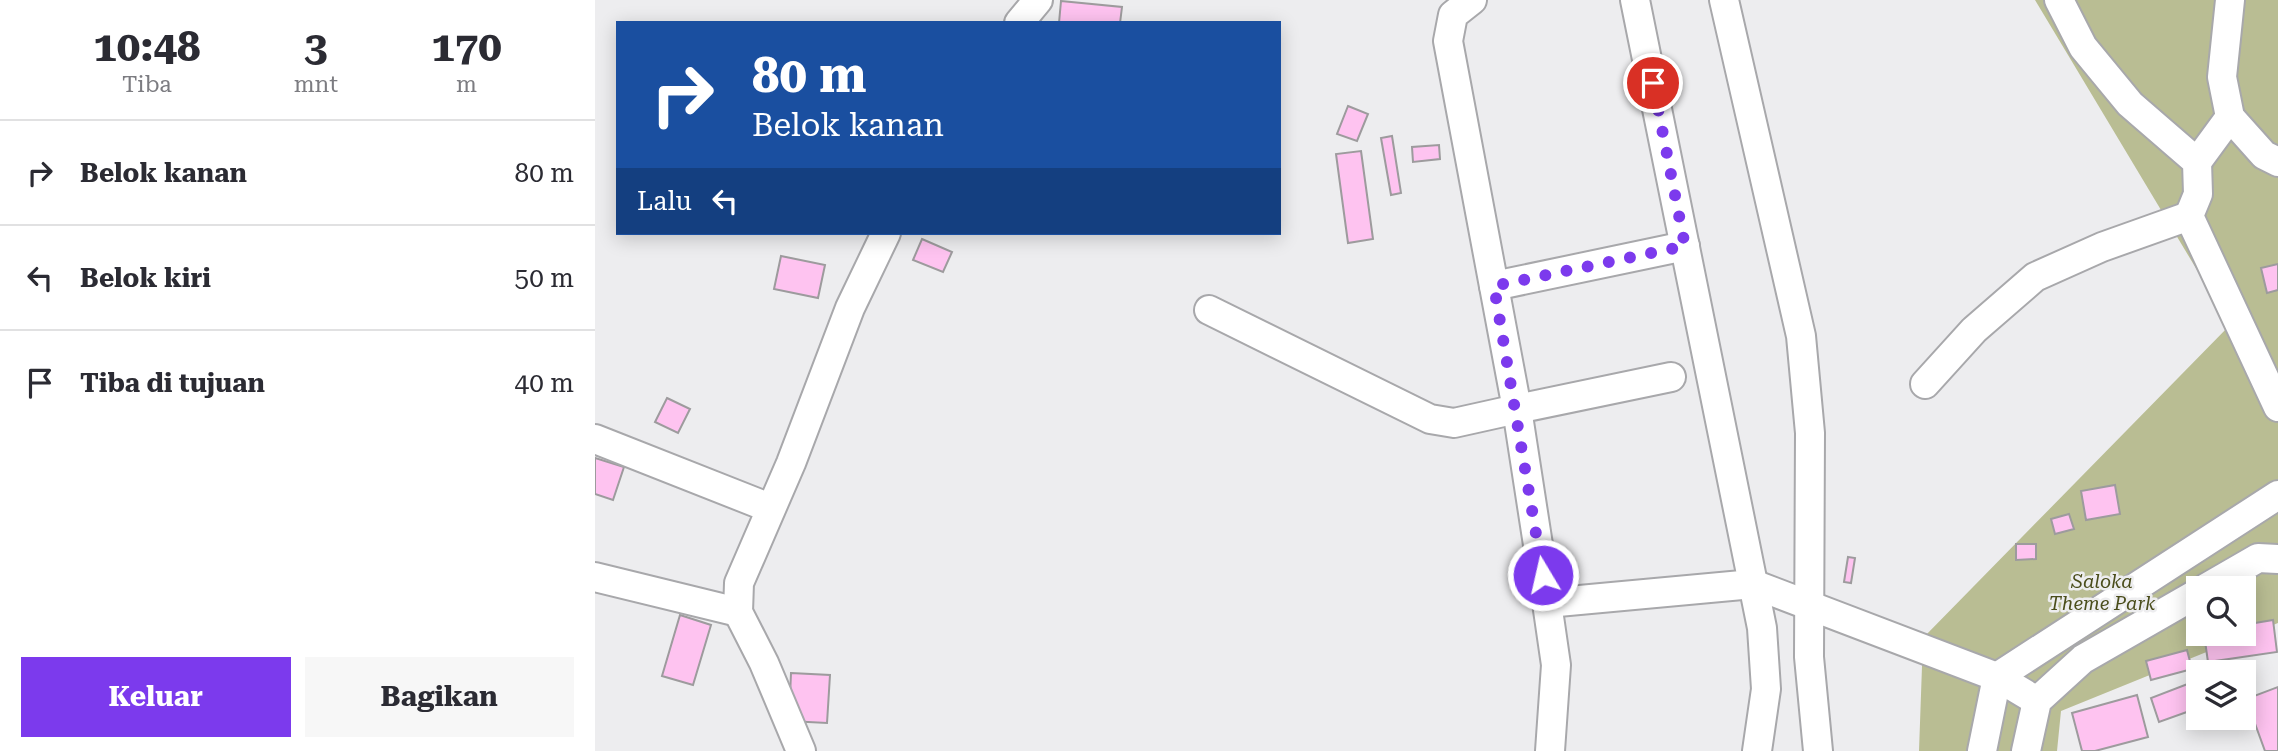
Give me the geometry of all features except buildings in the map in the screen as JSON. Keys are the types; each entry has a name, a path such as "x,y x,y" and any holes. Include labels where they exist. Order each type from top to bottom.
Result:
{"street":[{"path":"1021,21 1038,0"},
{"path":"1472,0 1453,15 1448,41 1517,409 1556,665 1550,751"},
{"path":"1636,0 1762,628 1766,689 1757,751"},
{"path":"1724,0 1801,336 1810,433 1809,657 1818,751"},
{"path":"2059,0 2083,47 2130,104 2197,162"},
{"path":"2230,0 2223,77 2230,117 2264,155 2278,162"},
{"path":"2230,117 2197,162 2198,194 2189,216 2278,407"},
{"path":"1925,384 1974,330 2035,277 2102,247 2189,216"},
{"path":"801,751 764,663 738,612 739,583 791,463 854,297 885,235"},
{"path":"1494,286 1685,246"},
{"path":"1209,310 1430,419 1454,423 1671,377"},
{"path":"595,439 770,508"},
{"path":"1982,751 1997,677 2278,495"},
{"path":"2227,576 2258,558 2278,559"},
{"path":"595,577 738,612"},
{"path":"1547,603 1753,584 1810,608 1997,677 2037,701"},
{"path":"2026,751 2037,701 2083,659 2186,600"}],"green space":[{"name":"Saloka Theme Park","path":"2035,0 2278,0 2278,623 2256,632 2256,576 2186,576 2186,646 2221,646 2061,711 2057,751 1919,751 1923,638 2230,325"}],"route":[{"path":"1543,575 1517,409 1494,286 1685,246 1653,83"}]}
